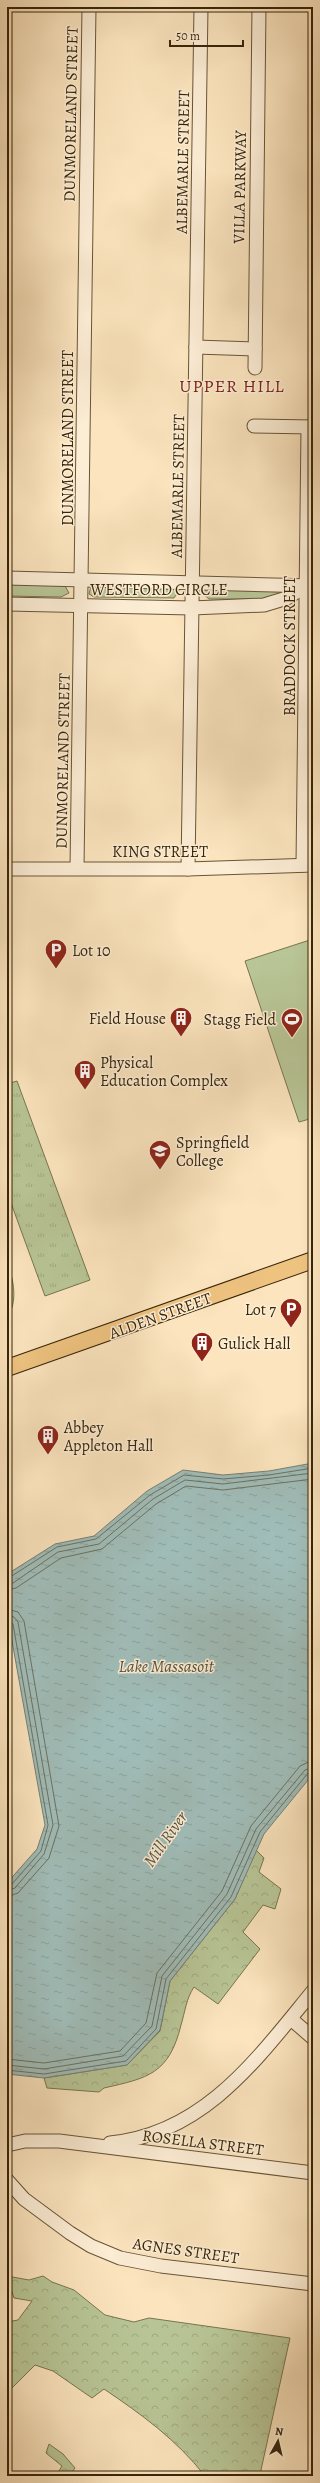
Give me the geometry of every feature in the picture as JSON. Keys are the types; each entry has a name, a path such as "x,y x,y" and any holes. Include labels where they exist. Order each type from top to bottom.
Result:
{"main road":[{"name":"ALDEN STREET","path":"7,1368 313,1260"}],"street":[{"name":"DUNMORELAND STREET","path":"77,868 82,606 89,7"},
{"name":"ALBEMARLE STREET","path":"188,869 201,7"},
{"name":"VILLA PARKWAY","path":"255,368 260,7"},
{"path":"196,347 255,349"},
{"path":"254,426 311,427"},
{"name":"BRADDOCK STREET","path":"308,865 311,427"},
{"name":"WESTFORD CIRCLE","path":"7,578 309,586"},
{"name":"WESTFORD CIRCLE","path":"7,604 192,608 264,605 287,598 309,586"},
{"name":"KING STREET","path":"7,869 188,869 308,865"},
{"path":"7,2145 45,2140 88,2144 140,2138 167,2128 194,2115 222,2095 239,2078 313,1992"},
{"path":"290,2018 313,2038"},
{"name":"ROSELLA STREET","path":"88,2144 313,2173"},
{"name":"AGNES STREET","path":"7,2180 24,2199 70,2233 91,2246 120,2258 153,2265 313,2284"}],"green space":[{"path":"7,583 65,586 69,593 61,597 7,596"},
{"path":"91,586 178,588 179,591 174,598 94,597 89,594"},
{"path":"205,588 293,591 261,599 209,599 202,593"},
{"name":"Stagg Field","path":"313,939 313,1118 299,1122 245,961"},
{"path":"17,1081 90,1280 45,1296 7,1192 7,1084"},
{"path":"7,1262 12,1276 14,1298 13,1305 7,1319"},
{"path":"256,1850 264,1858 259,1872 281,1889 275,1909 263,1905 243,1932 260,1949 218,2004 194,1987 187,2001 176,2041 170,2054 163,2064 145,2077 104,2088 99,2092 47,2088 44,2078 127,2065 160,2031 170,1981 235,1899"},
{"path":"7,2276 29,2280 43,2276 52,2282 74,2290 105,2315 134,2322 149,2318 290,2338 261,2470 262,2476 205,2476 183,2451 158,2428 118,2398 104,2389 92,2398 53,2371 35,2365 12,2388 7,2387 7,2322 18,2320 32,2301 14,2298"},
{"path":"49,2444 63,2454 75,2468 69,2476 56,2476 62,2466 46,2453"}],"water":[{"name":"Lake Massasoit","path":"313,1463 313,1774 264,1834 235,1899 170,1981 160,2030 127,2065 44,2078 7,2074 7,1883 37,1849 45,1825 7,1613 7,1581 9,1573 55,1544 94,1536 147,1491 183,1470 223,1475 269,1471"}],"place":[{"name":"Lot 10","path":"56,970"},
{"name":"Field House","path":"181,1038"},
{"name":"Stagg Field","path":"292,1038"},
{"name":"Physical Education Complex","path":"85,1090"},
{"name":"Springfield College","path":"160,1170"},
{"name":"Lot 7","path":"291,1328"},
{"name":"Gulick Hall","path":"202,1362"},
{"name":"Abbey Appleton Hall","path":"48,1456"}],"district":[{"name":"UPPER HILL","path":"232,386"}],"water label":[{"name":"Mill River","path":"165,1839"}]}
